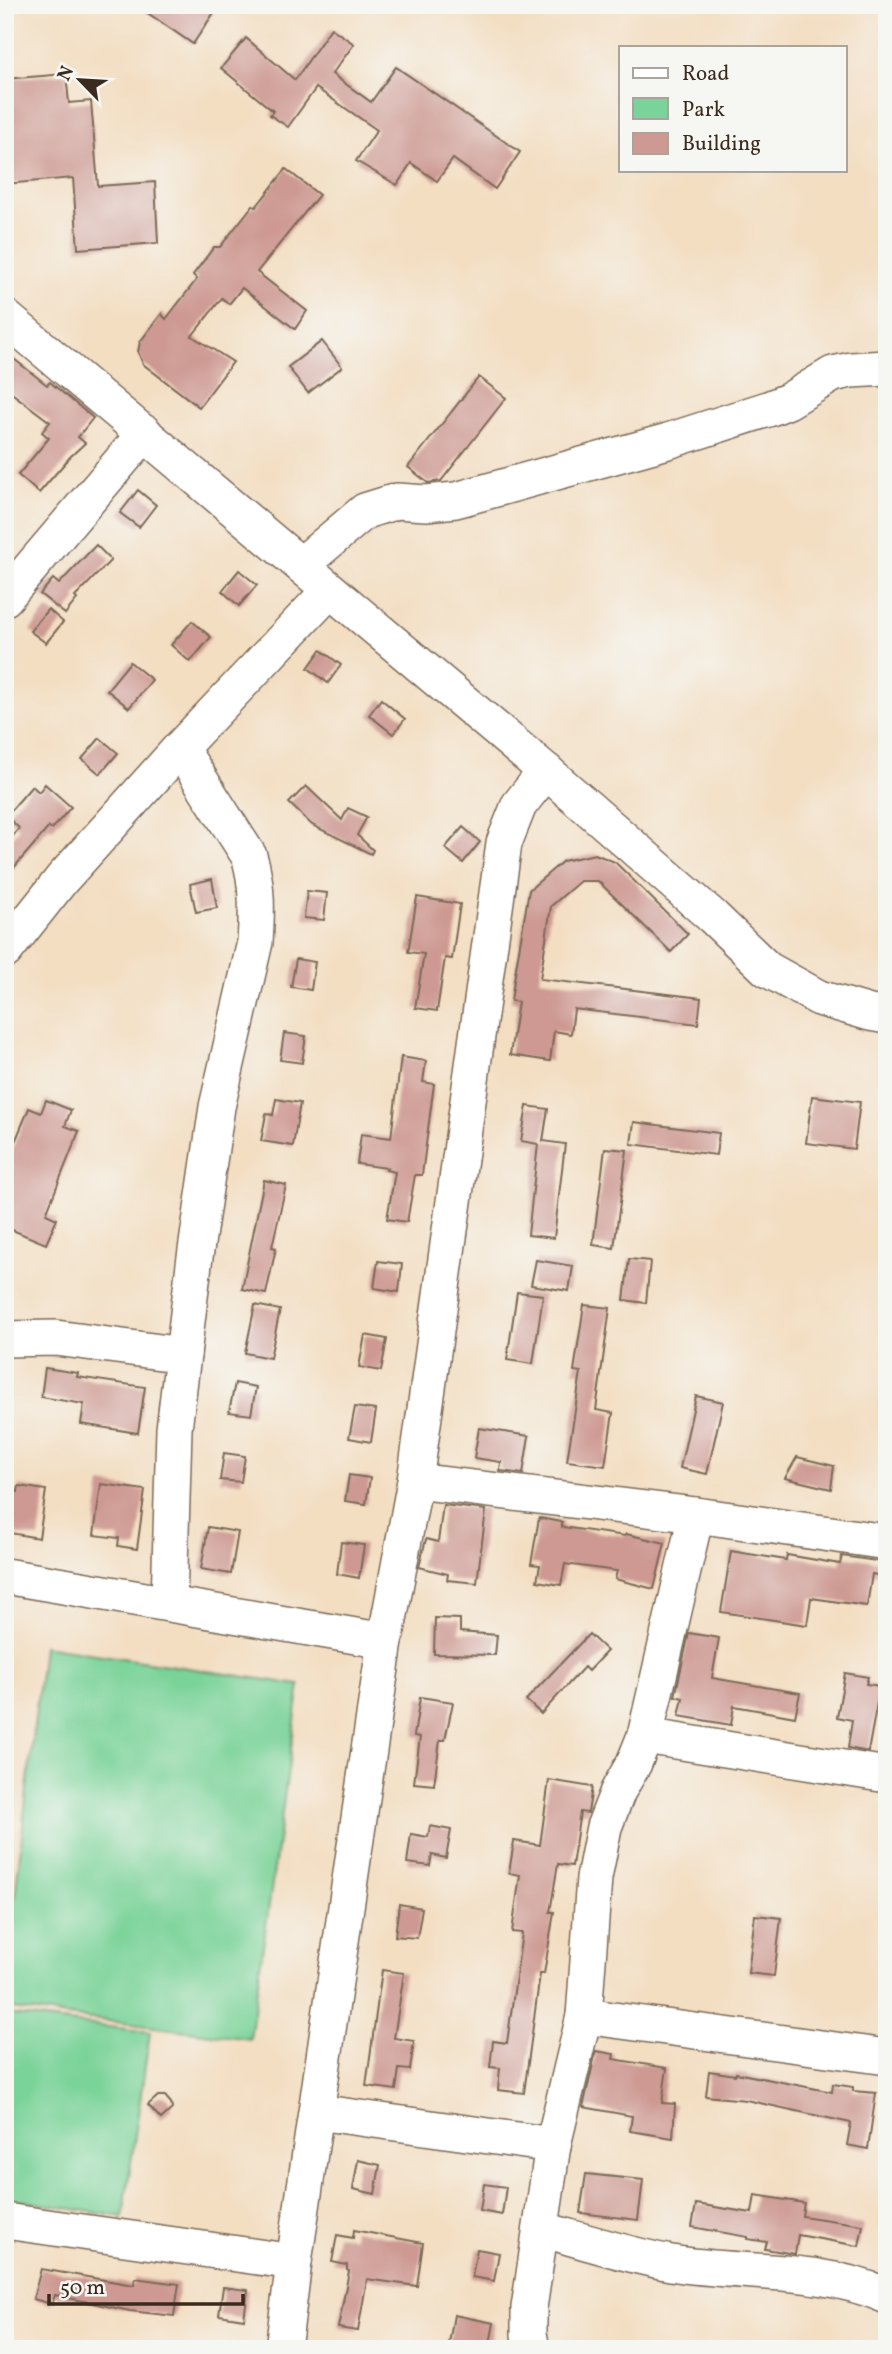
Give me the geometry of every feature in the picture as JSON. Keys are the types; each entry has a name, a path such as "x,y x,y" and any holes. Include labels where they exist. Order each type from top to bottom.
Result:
{"street":[{"path":"5,317 546,771 713,917 767,969 819,998 887,1016"},
{"path":"301,565 365,511 397,501 426,503 456,500 668,441 768,409 788,401 833,374 851,369 887,369"},
{"path":"5,598 145,433"},
{"path":"5,951 62,879 180,748 330,590"},
{"path":"169,1602 174,1429 194,1264 217,1107 256,942 257,915 256,876 249,856 180,748"},
{"path":"283,2349 385,1641 415,1480 504,843 519,805 546,771"},
{"path":"5,1339 56,1338 183,1355"},
{"path":"415,1480 887,1542"},
{"path":"529,2344 529,2308 553,2146 584,2016 594,1878 604,1827 645,1736 696,1515"},
{"path":"5,1576 385,1641"},
{"path":"645,1736 887,1775"},
{"path":"584,2016 887,2057"},
{"path":"317,2112 553,2146"},
{"path":"5,2221 294,2262"},
{"path":"541,2229 670,2263 799,2273 860,2284 887,2296"}],"green space":[{"path":"43,1646 300,1685 250,2039 5,2008 5,1987"},
{"path":"5,2014 150,2032 123,2217 5,2198"}],"building":[{"path":"136,5 219,5 193,44"},
{"path":"331,28 354,44 332,74 371,102 396,67 520,152 495,189 453,159 437,181 411,163 397,185 356,161 377,130 316,88 288,127 270,115 273,111 221,68 246,38 295,80"},
{"path":"66,74 69,103 91,101 98,186 155,182 158,243 78,249 73,178 5,184 5,79"},
{"path":"286,169 319,195 257,272 307,311 295,329 242,288 229,304 222,298 192,336 233,362 199,407 143,364 138,352 140,342 162,313 166,319 197,279 193,275 214,247 220,247"},
{"path":"322,341 342,367 308,393 288,367"},
{"path":"5,352 47,385 50,382 93,418 78,437 85,443 39,493 18,475 49,438 42,432 50,422 5,388"},
{"path":"479,377 506,398 441,481 428,483 408,467"},
{"path":"138,490 156,505 139,527 120,513"},
{"path":"96,545 111,560 75,597 77,599 65,614 40,594 53,579 59,584"},
{"path":"239,570 257,585 239,606 222,591"},
{"path":"48,609 63,622 46,643 30,631"},
{"path":"192,621 211,637 190,662 171,645"},
{"path":"321,650 341,665 328,683 308,668"},
{"path":"130,662 152,680 129,708 107,690"},
{"path":"381,699 405,719 393,734 369,715"},
{"path":"100,738 118,753 100,774 82,759"},
{"path":"45,784 71,807 52,829 49,827 5,878 5,846 19,828 6,816 32,786 39,792"},
{"path":"306,786 342,820 348,808 367,817 357,835 373,850 371,854 312,825 289,803"},
{"path":"463,827 480,842 463,863 445,848"},
{"path":"595,854 615,862 688,934 671,952 598,881 580,881 551,906 540,979 701,998 698,1024 574,1009 571,1034 554,1031 550,1061 510,1055 518,1002 511,1001 529,890 563,861"},
{"path":"212,879 217,908 196,912 190,884"},
{"path":"307,891 327,893 324,920 304,918"},
{"path":"417,897 460,904 452,959 445,958 437,1011 415,1008 424,954 408,952"},
{"path":"296,959 315,962 311,990 291,987"},
{"path":"284,1033 306,1036 302,1063 280,1060"},
{"path":"401,1057 426,1061 423,1082 434,1084 422,1175 415,1175 407,1222 387,1219 395,1172 386,1170 387,1168 357,1164 361,1134 391,1138"},
{"path":"812,1096 860,1102 854,1149 806,1143"},
{"path":"276,1099 300,1103 293,1146 261,1141 266,1114 273,1115"},
{"path":"46,1100 71,1110 65,1126 79,1131 46,1214 57,1219 46,1244 5,1227 5,1166 29,1108 41,1113"},
{"path":"527,1106 548,1109 543,1141 565,1144 554,1238 528,1235 538,1144 521,1141"},
{"path":"634,1122 719,1133 716,1155 631,1144"},
{"path":"605,1148 627,1150 614,1248 593,1245"},
{"path":"264,1180 286,1185 272,1247 276,1248 266,1294 242,1289"},
{"path":"629,1259 650,1261 646,1303 624,1300"},
{"path":"536,1260 573,1266 569,1291 531,1285"},
{"path":"378,1261 402,1264 399,1292 374,1288"},
{"path":"517,1292 543,1295 533,1364 507,1360"},
{"path":"255,1305 280,1310 270,1358 245,1353"},
{"path":"584,1305 610,1308 596,1410 613,1413 605,1466 567,1461 581,1372 574,1371"},
{"path":"365,1335 387,1339 381,1371 359,1367"},
{"path":"45,1368 78,1373 77,1377 145,1387 138,1433 81,1424 84,1404 41,1397"},
{"path":"235,1383 256,1387 251,1415 229,1412"},
{"path":"696,1396 723,1402 707,1474 680,1468"},
{"path":"355,1407 376,1410 371,1442 349,1438"},
{"path":"479,1428 529,1436 523,1474 500,1471 501,1462 474,1458"},
{"path":"224,1453 245,1456 241,1482 220,1480"},
{"path":"797,1457 834,1466 831,1489 785,1478"},
{"path":"349,1475 370,1478 366,1504 345,1501"},
{"path":"101,1484 145,1490 137,1549 118,1546 119,1538 94,1535"},
{"path":"19,1486 46,1490 39,1538 10,1533 14,1512 6,1511 10,1491 18,1492"},
{"path":"443,1505 486,1510 477,1583 447,1580 448,1574 419,1567 426,1539 438,1542"},
{"path":"539,1518 562,1522 562,1527 626,1534 665,1543 654,1589 615,1579 617,1571 565,1564 561,1585 537,1581 540,1565 531,1564"},
{"path":"208,1527 238,1532 231,1574 201,1569"},
{"path":"341,1542 364,1545 359,1578 337,1574"},
{"path":"731,1551 786,1560 787,1555 840,1564 842,1556 884,1562 882,1576 872,1574 867,1606 811,1598 807,1625 721,1612"},
{"path":"435,1618 460,1619 460,1632 497,1635 495,1655 434,1654"},
{"path":"689,1633 719,1638 712,1678 800,1693 795,1717 734,1706 731,1725 679,1716 683,1698 675,1696"},
{"path":"589,1634 607,1651 588,1671 584,1667 541,1714 526,1700"},
{"path":"845,1673 868,1677 866,1684 880,1686 868,1752 848,1748 852,1720 837,1717"},
{"path":"420,1697 453,1702 445,1740 440,1740 434,1785 414,1783 420,1737 414,1736"},
{"path":"549,1780 592,1787 588,1813 580,1812 572,1866 558,1864 550,1912 554,1912 544,1974 540,1974 524,2093 498,2090 500,2068 490,2067 493,2041 507,2043 522,1933 512,1932 520,1875 509,1873 514,1841 540,1845"},
{"path":"430,1826 451,1830 446,1858 432,1855 430,1866 407,1863 411,1834 428,1837"},
{"path":"399,1904 422,1908 417,1938 395,1936"},
{"path":"755,1915 781,1918 774,1976 748,1973"},
{"path":"382,1970 404,1973 394,2038 414,2041 410,2070 399,2069 396,2090 366,2086"},
{"path":"596,2051 614,2054 613,2059 667,2068 662,2103 675,2104 673,2138 630,2131 632,2116 583,2107"},
{"path":"709,2071 736,2073 832,2092 833,2084 853,2087 853,2091 876,2093 868,2149 847,2145 851,2123 746,2100 706,2096"},
{"path":"158,2096 165,2096 172,2109 161,2119 148,2105"},
{"path":"358,2160 380,2165 375,2194 353,2189"},
{"path":"586,2174 643,2180 638,2220 580,2213"},
{"path":"484,2184 506,2187 502,2215 480,2211"},
{"path":"755,2195 804,2203 802,2216 863,2225 859,2246 798,2235 795,2254 765,2249 767,2242 748,2237 692,2227 696,2204 752,2213"},
{"path":"354,2230 423,2243 417,2286 367,2279 358,2331 338,2328 349,2271 347,2265 332,2262 337,2235 353,2238"},
{"path":"477,2249 499,2253 494,2281 472,2277"},
{"path":"41,2269 134,2285 135,2278 179,2284 174,2316 130,2311 55,2295 52,2304 33,2299"},
{"path":"223,2287 248,2290 244,2319 219,2315"},
{"path":"454,2315 494,2323 489,2349 448,2349"}]}
